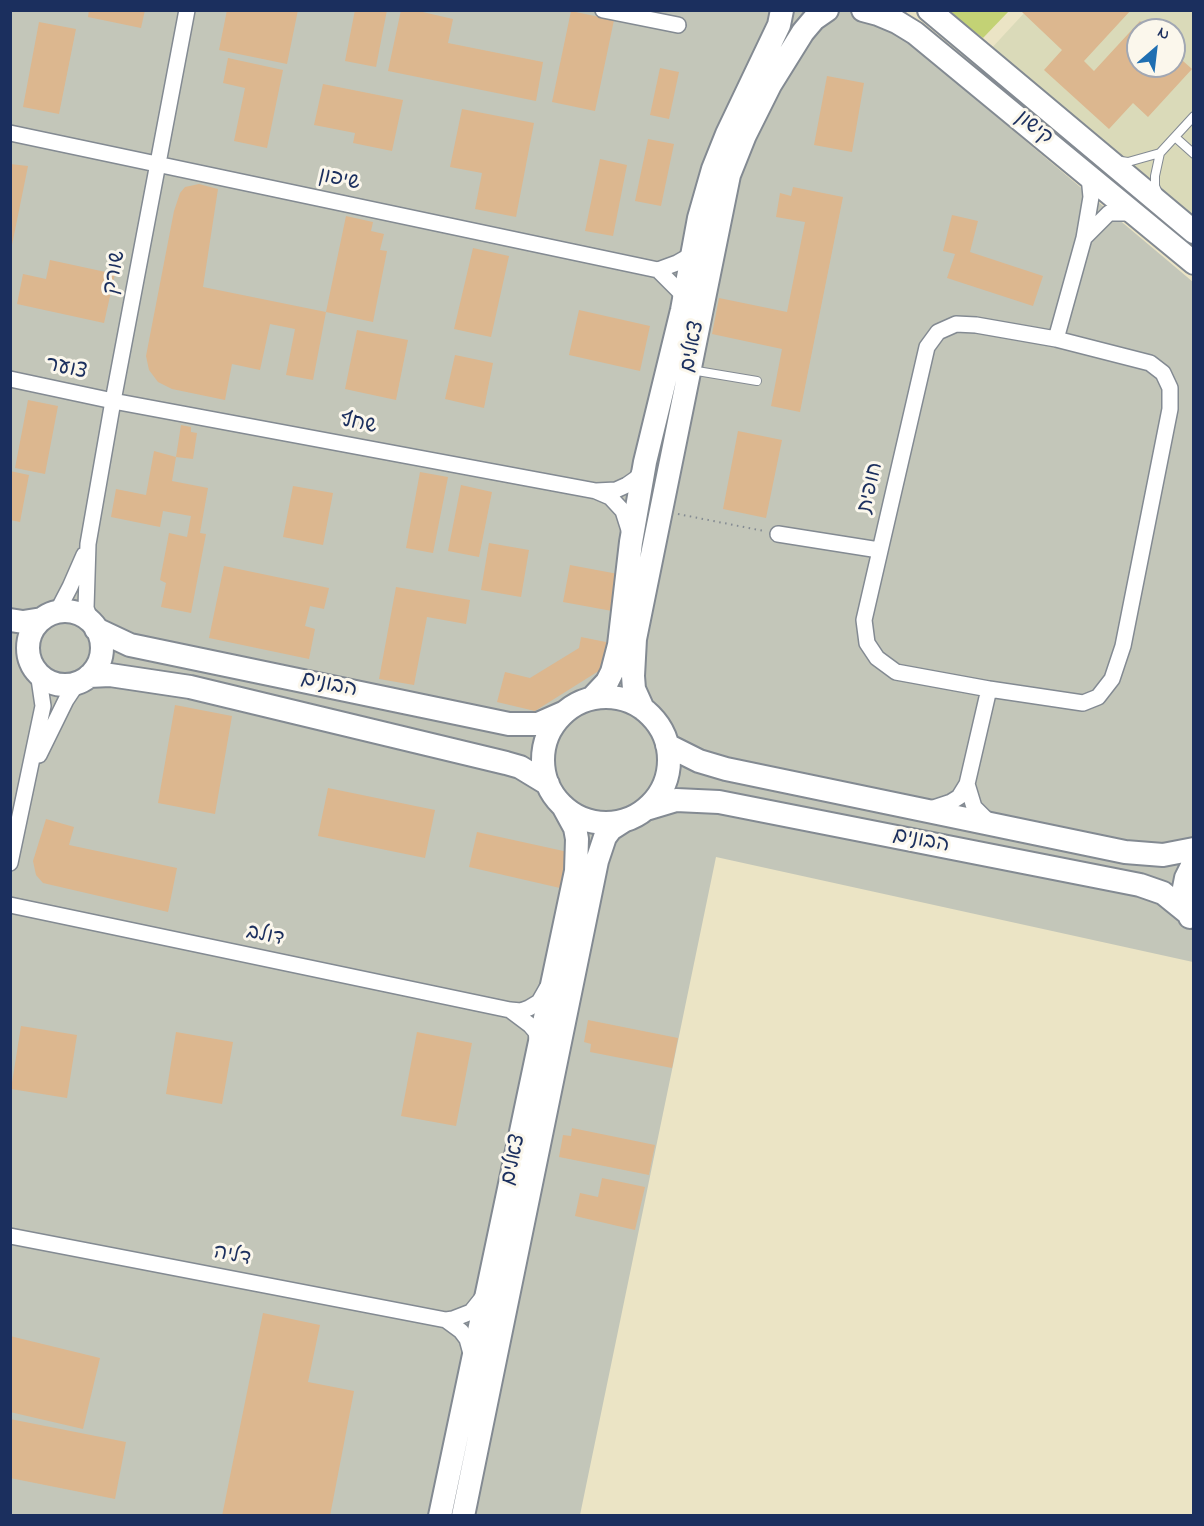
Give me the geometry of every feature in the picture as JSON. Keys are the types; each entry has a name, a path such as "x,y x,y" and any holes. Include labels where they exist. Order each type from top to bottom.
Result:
{"street":[{"name":"שורק","path":"94,625 86,608 88,544 187,10"},
{"path":"603,10 678,25"},
{"name":"צאלים","path":"592,698 607,682 619,645 631,542 645,462 682,310 699,218 713,170 779,25 783,10"},
{"name":"צאלים","path":"643,709 634,689 635,639 729,176 745,135 770,85 803,32 814,19 827,10"},
{"name":"קישון","path":"863,10 888,18 915,33 1194,263"},
{"name":"קישון","path":"929,10 1194,232"},
{"name":"שיפון","path":"10,133 658,270"},
{"path":"1056,339 1084,238 1091,197 1089,176"},
{"path":"1084,238 1109,213 1135,213"},
{"path":"682,310 681,293 658,270 691,255 699,218"},
{"name":"חופית","path":"956,324 976,325 1056,339 1150,363 1163,373 1170,388 1170,409 1123,646 1112,679 1098,697 1083,703 896,672 878,658 867,643 864,620 927,347 938,332 956,324"},
{"name":"צוער","path":"10,379 113,401"},
{"name":"שחף","path":"113,401 596,491 610,497 623,512 627,519 631,542"},
{"name":"שחף","path":"596,491 616,490 627,485 637,478 645,462"},
{"path":"778,534 879,550"},
{"name":"שורק","path":"49,616 70,587 88,544"},
{"path":"10,620 23,622 78,613 94,625 101,639 100,660 66,700 29,777"},
{"path":"10,863 43,706 36,669 28,644 34,627 49,616"},
{"name":"הבונים","path":"94,625 130,645 509,724 538,724 563,713"},
{"path":"10,648 48,680 57,684 66,685 84,679"},
{"name":"הבונים","path":"84,679 110,675 190,687 506,763 520,767 548,784"},
{"path":"921,811 951,802 958,797 967,784 989,689"},
{"path":"610,697 627,700 643,709 663,731 668,745 669,763 666,780 658,796 646,809 624,820 608,823 577,816 563,806 548,784 543,761 546,739 553,725 572,706 592,698 610,697"},
{"name":"הבונים","path":"668,745 699,761 726,769 1125,852 1163,855 1194,849"},
{"path":"967,784 974,807 992,825"},
{"name":"הבונים","path":"646,809 676,800 731,804 1140,885 1163,892 1191,918"},
{"name":"צאלים","path":"440,1515 576,871 578,853 575,828 563,806"},
{"name":"צאלים","path":"463,1515 597,861 605,837 611,829 624,820"},
{"path":"1191,918 1184,888 1194,862"},
{"name":"דולב","path":"10,905 510,1010 521,1011 539,1002 552,980"},
{"name":"דולב","path":"510,1010 536,1032 538,1046"},
{"name":"דליה","path":"10,1236 446,1320"},
{"path":"446,1320 471,1312 479,1304 488,1288"},
{"path":"446,1320 461,1331 467,1339 473,1360"}],"lane":[{"path":"1163,206 1155,186 1160,153 1194,116"},
{"path":"1175,136 1194,154"},
{"path":"1104,158 1128,162 1160,153"},
{"path":"689,370 757,381"}],"path":[{"path":"661,511 778,534"}],"shaded area":[{"path":"10,11 907,11 902,37 1193,282 1193,962 716,857 580,1515 11,1515"},
{"path":"1026,11 1193,11 1193,217 989,51"}],"green space":[{"path":"947,11 1009,11 983,38"}],"building":[{"path":"89,10 145,10 141,28 88,17"},
{"path":"227,10 298,10 287,64 219,50"},
{"path":"355,10 387,10 376,67 345,61"},
{"path":"401,10 414,10 453,19 448,43 543,62 536,101 388,71"},
{"path":"1023,10 1131,10 1084,61 1094,71 1126,36 1126,78 1184,78 1148,117 1133,103 1109,129 1044,70 1062,50 1022,12"},
{"path":"571,11 614,20 595,111 552,102"},
{"path":"39,22 76,29 59,114 23,107"},
{"path":"228,58 283,70 267,148 234,141 245,88 223,83"},
{"path":"1186,64 1192,69 1186,76"},
{"path":"660,68 679,72 669,119 650,115"},
{"path":"827,76 864,83 852,152 814,145"},
{"path":"323,84 403,100 392,151 353,143 355,133 314,125"},
{"path":"462,109 534,123 516,217 475,209 482,173 450,167"},
{"path":"648,139 674,144 661,206 635,201"},
{"path":"600,159 627,165 613,236 585,231"},
{"path":"10,164 28,166 12,245 10,245"},
{"path":"199,184 218,189 203,287 326,312 313,380 286,375 295,329 270,324 260,370 232,364 225,400 172,389 158,382 149,370 146,356 174,211 180,193 185,187"},
{"path":"793,187 843,197 800,412 771,406 782,349 712,334 719,298 787,312 805,222 776,217 780,193 791,196"},
{"path":"952,215 978,221 970,252 1043,276 1033,306 947,278 955,254 943,251"},
{"path":"346,216 373,222 371,231 384,234 380,250 387,251 373,322 326,312"},
{"path":"473,248 509,256 491,337 454,329"},
{"path":"50,260 115,274 104,323 17,304 23,274 46,279"},
{"path":"579,310 650,326 640,371 569,355"},
{"path":"357,330 408,340 396,400 345,389"},
{"path":"455,355 493,363 484,408 445,399"},
{"path":"28,400 58,406 45,474 15,468"},
{"path":"181,425 191,427 191,432 197,433 193,459 176,457"},
{"path":"738,431 782,440 766,518 723,509"},
{"path":"154,451 176,457 172,481 208,488 200,533 206,534 191,613 161,607 166,583 160,580 169,533 187,537 191,516 163,511 160,527 111,517 116,489 146,495"},
{"path":"10,471 29,475 20,522 10,520"},
{"path":"420,472 448,477 433,553 406,548"},
{"path":"461,485 492,492 479,557 448,551"},
{"path":"293,486 333,493 323,545 283,537"},
{"path":"489,543 529,550 521,597 481,590"},
{"path":"570,565 618,574 612,611 563,602"},
{"path":"224,566 329,588 324,609 310,606 305,626 315,629 309,659 209,638"},
{"path":"396,587 470,600 466,624 427,617 414,685 379,679"},
{"path":"581,637 611,643 605,667 535,711 497,702 505,672 530,678 579,648"},
{"path":"175,705 232,716 215,814 158,803"},
{"path":"328,788 435,810 425,858 318,836"},
{"path":"46,819 74,827 69,845 177,868 168,912 43,883 36,875 33,861"},
{"path":"477,832 568,852 560,888 469,867"},
{"path":"588,1020 678,1038 672,1068 590,1052 591,1044 584,1042"},
{"path":"21,1026 77,1035 67,1098 11,1089"},
{"path":"176,1032 233,1042 222,1104 166,1094"},
{"path":"417,1032 472,1043 456,1126 401,1116"},
{"path":"572,1128 655,1145 649,1175 559,1157 563,1135 571,1136"},
{"path":"602,1178 645,1187 635,1230 575,1216 580,1193 598,1197"},
{"path":"263,1313 320,1325 308,1382 354,1391 330,1516 222,1516"},
{"path":"10,1336 100,1358 83,1429 10,1412"},
{"path":"10,1419 126,1442 115,1499 10,1478"}]}
